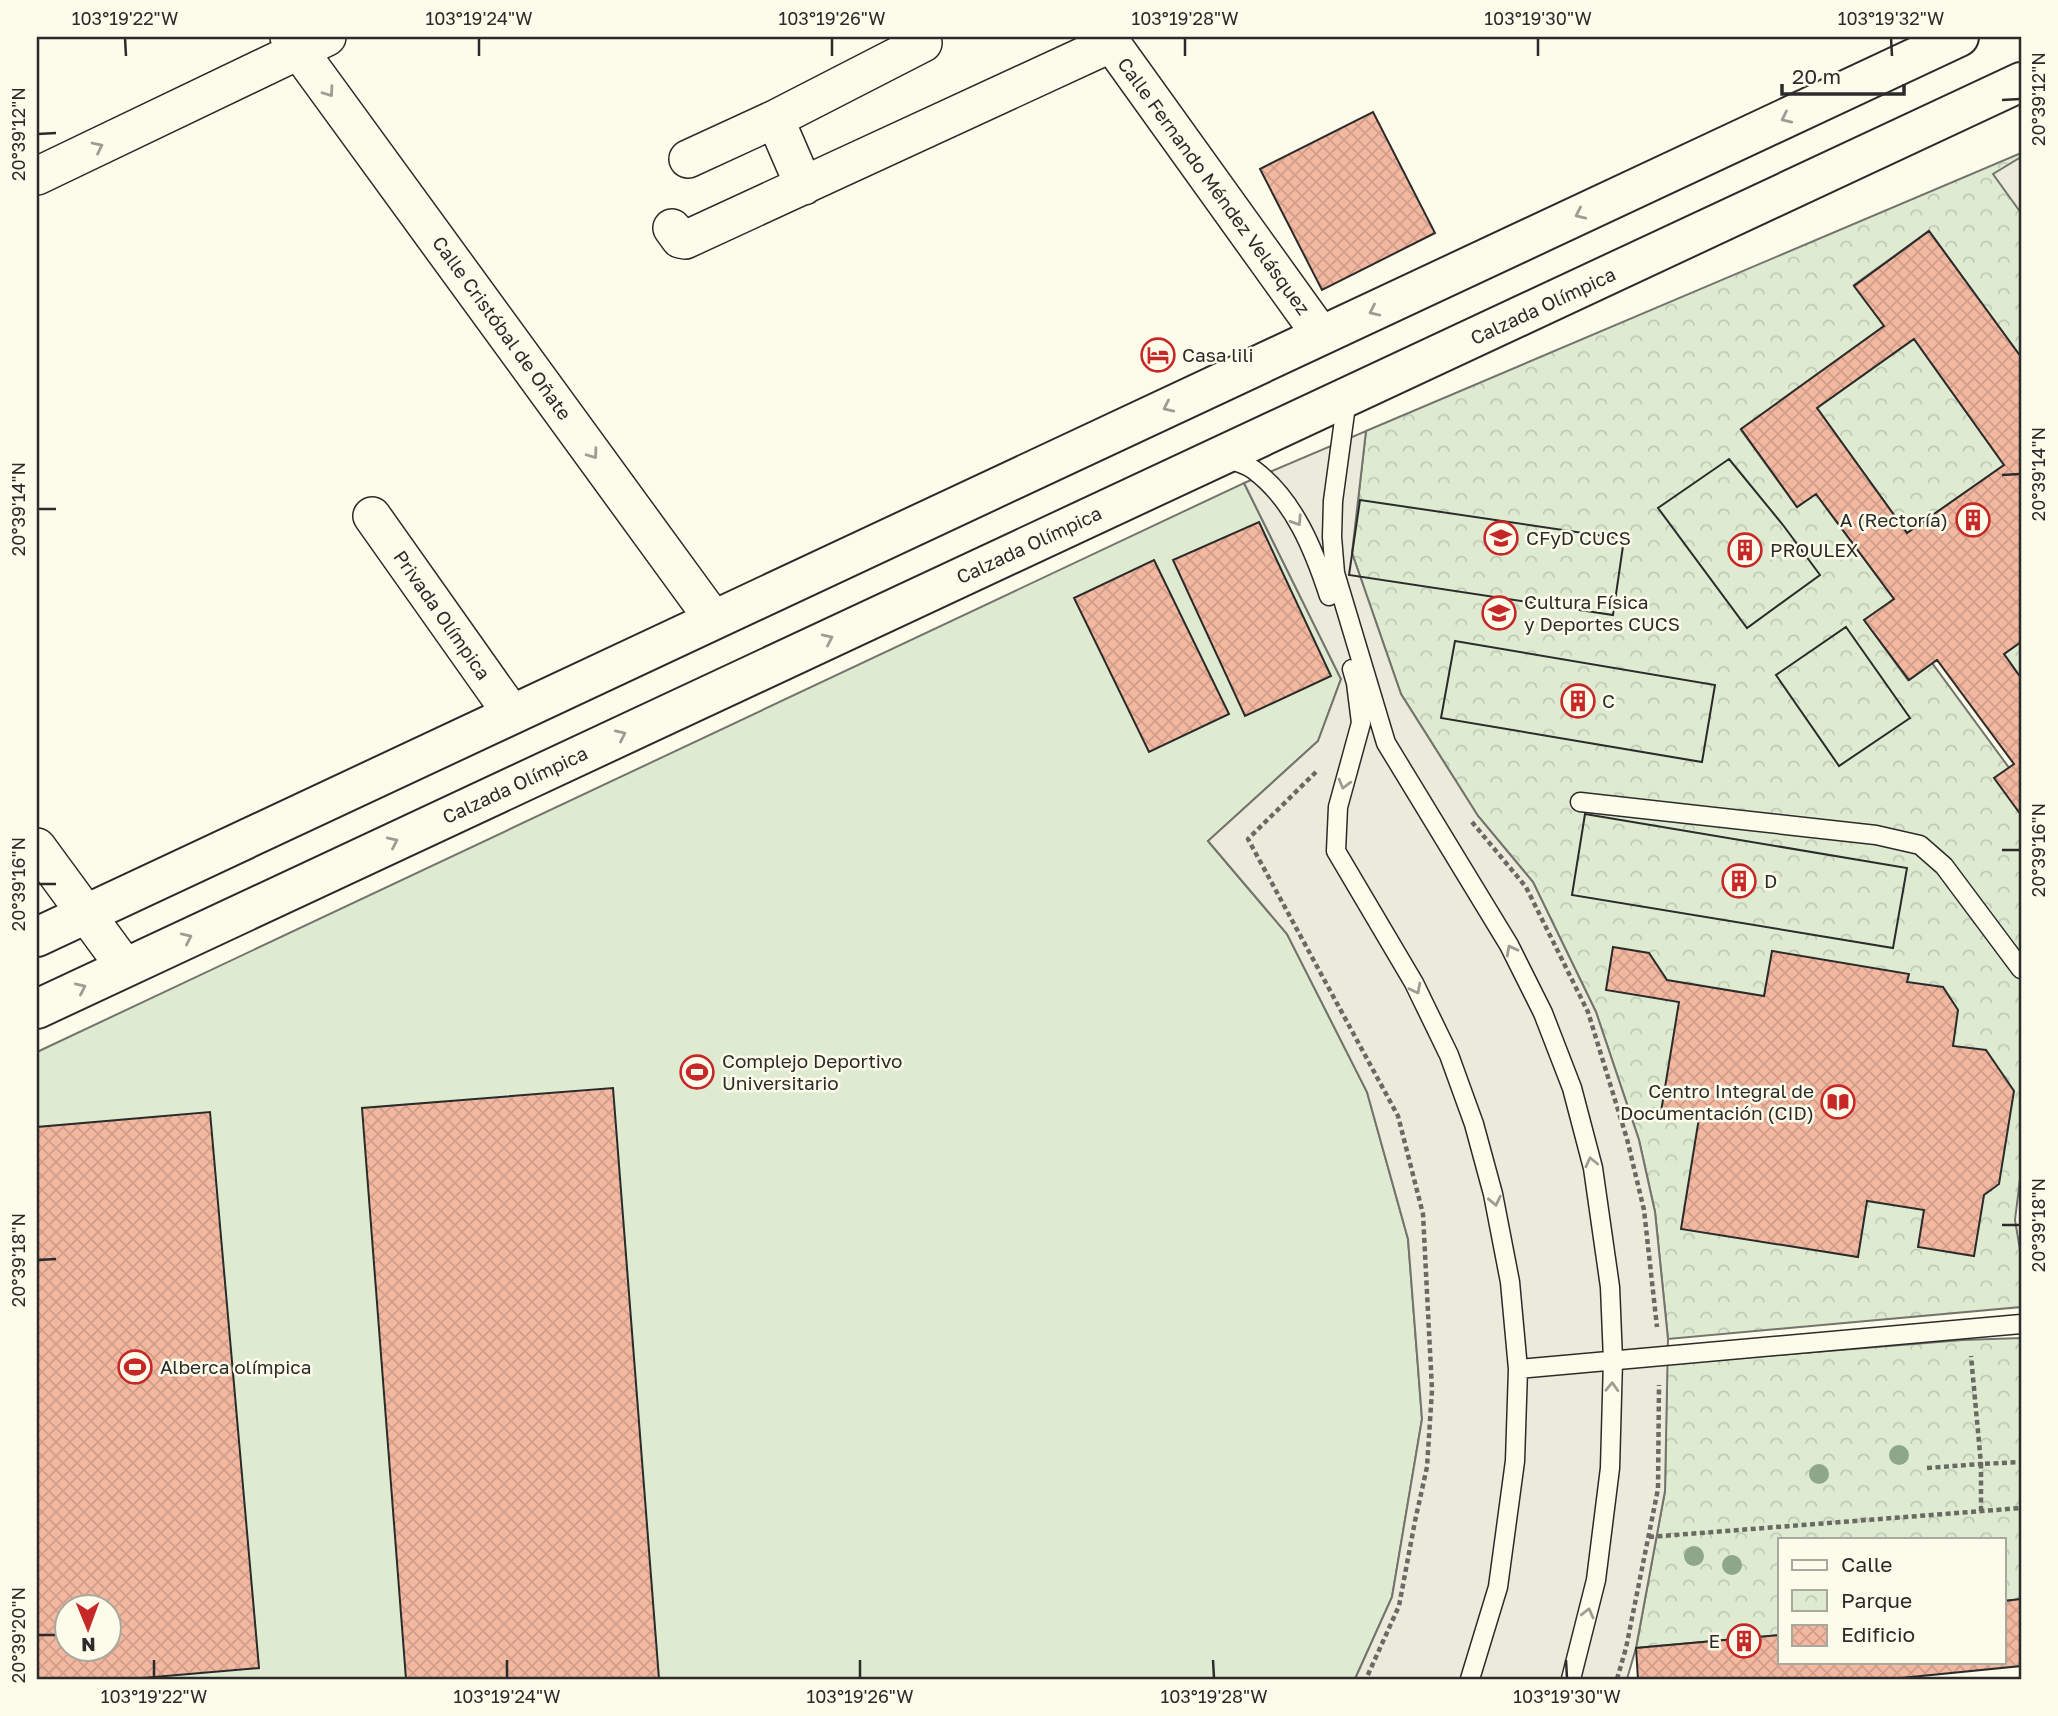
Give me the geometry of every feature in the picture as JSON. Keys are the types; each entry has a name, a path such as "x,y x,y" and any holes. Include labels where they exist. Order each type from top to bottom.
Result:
{"main road":[{"path":"37,937 1959,37"},
{"name":"Calzada Olímpica","path":"37,1009 2021,82"}],"street":[{"name":"Calle Fernando Méndez Velásquez","path":"1110,40 1321,335"},
{"path":"672,228 680,239 685,240 1110,40"},
{"path":"37,176 305,41"},
{"name":"Calle Cristóbal de Oñate","path":"305,41 714,620"},
{"path":"688,159 775,119 923,43"},
{"path":"775,119 804,186"},
{"name":"Privada Olímpica","path":"372,516 512,714"},
{"path":"37,847 125,967"}],"lane":[{"path":"1347,398 1333,501 1335,573 1386,743 1510,946 1543,1013 1572,1088 1594,1168 1610,1287 1613,1360 1610,1468 1596,1580 1571,1679"},
{"path":"1221,455 1253,469 1273,488 1296,518 1322,575 1356,683 1361,723 1338,807 1336,851 1413,983 1449,1055 1475,1124 1493,1194 1510,1282 1518,1369 1515,1461 1498,1587 1470,1679"},
{"path":"1352,755 1386,743"},
{"path":"1580,802 1876,835 1920,845 1944,866 2021,970"},
{"path":"1518,1369 2021,1324"}],"path":[{"path":"1320,768 1248,839 1398,1116 1423,1214 1432,1390 1427,1467 1399,1606 1366,1679"},
{"path":"1968,1329 1981,1464 1981,1511"},
{"path":"1927,1468 2021,1462"},
{"path":"1649,1537 2021,1508"}],"green space":[{"path":"2021,153 2021,357 1929,231 1854,285 1884,326 1741,430 1797,507 1816,494 1894,599 1865,621 1908,680 1932,663 2021,784 2021,1171 2015,1220 2021,1256 2021,1307 1668,1339 1655,1212 1639,1140 1596,1012 1533,882 1478,816 1401,694 1352,553 1366,431"},
{"path":"1914,339 2004,465 1907,533 1817,408"},
{"name":"Complejo Deportivo Universitario","path":"1244,483 1341,679 1318,741 1208,841 1287,934 1367,1092 1408,1239 1422,1419 1392,1597 1355,1679 37,1679 37,1052"},
{"path":"2021,642 2021,678 2004,654"},
{"path":"2021,1338 2021,1599 2006,1601 2006,1538 1778,1538 1778,1635 1636,1648 1665,1491 1667,1364 1963,1340"}],"shaded area":[{"path":"2021,157 2021,213 1993,174"},
{"path":"1366,431 1352,553 1401,694 1478,816 1533,882 1596,1012 1639,1140 1655,1212 1668,1339 1665,1491 1636,1648 1627,1679 1355,1679 1392,1597 1422,1419 1408,1239 1367,1092 1287,934 1208,841 1318,741 1341,679 1244,483"}],"building":[{"path":"1373,112 1435,233 1322,290 1260,169"},
{"name":"A (Rectoría)","path":"1929,231 2021,357 2021,642 2004,654 2021,678 2021,815 1994,778 2014,764 1937,660 1909,680 1864,620 1894,599 1816,494 1797,507 1741,429 1884,326 1854,286","holes":["1914,339 2004,465 1907,533 1817,408"]},
{"name":"PROULEX","path":"1729,459 1820,575 1747,628 1658,508"},
{"name":"PROULEX","path":"1729,459 1820,575 1747,628 1658,508"},
{"path":"1360,500 1624,539 1613,615 1349,575"},
{"path":"1360,500 1624,539 1613,615 1349,575"},
{"path":"1259,522 1331,676 1245,716 1173,560"},
{"path":"1154,560 1229,714 1149,752 1074,598"},
{"path":"1846,627 1910,718 1839,766 1776,675"},
{"path":"1846,627 1910,718 1839,766 1776,675"},
{"name":"C","path":"1455,641 1715,685 1702,762 1441,718"},
{"name":"C","path":"1455,641 1715,685 1702,762 1441,718"},
{"name":"D","path":"1585,814 1907,868 1893,948 1572,895"},
{"name":"D","path":"1585,814 1907,868 1893,948 1572,895"},
{"name":"Centro Integral de Documentación (CID)","path":"1613,947 1649,953 1667,980 1764,996 1772,951 1909,974 1907,982 1943,987 1958,1010 1953,1046 1986,1050 2014,1091 1999,1184 1984,1195 1974,1256 1918,1247 1924,1210 1867,1201 1858,1257 1681,1229 1699,1118 1661,1112 1679,1002 1606,990"},
{"path":"613,1088 659,1679 406,1679 362,1108"},
{"name":"Alberca olímpica","path":"210,1112 259,1668 131,1679 37,1679 37,1127"},
{"name":"E","path":"2021,1599 2021,1666 1891,1679 1638,1679 1636,1648 1778,1635 1778,1664 2006,1664 2006,1601"}],"place":[{"name":"Casa lili","path":"1158,355"},
{"name":"A (Rectoría)","path":"1973,520"},
{"name":"CFyD CUCS","path":"1501,538"},
{"name":"PROULEX","path":"1745,550"},
{"name":"Cultura Física y Deportes CUCS","path":"1499,613"},
{"name":"C","path":"1578,701"},
{"name":"D","path":"1739,881"},
{"name":"Complejo Deportivo Universitario","path":"697,1072"},
{"name":"Centro Integral de Documentación (CID)","path":"1838,1102"},
{"name":"Alberca olímpica","path":"135,1367"},
{"name":"E","path":"1744,1641"}]}
